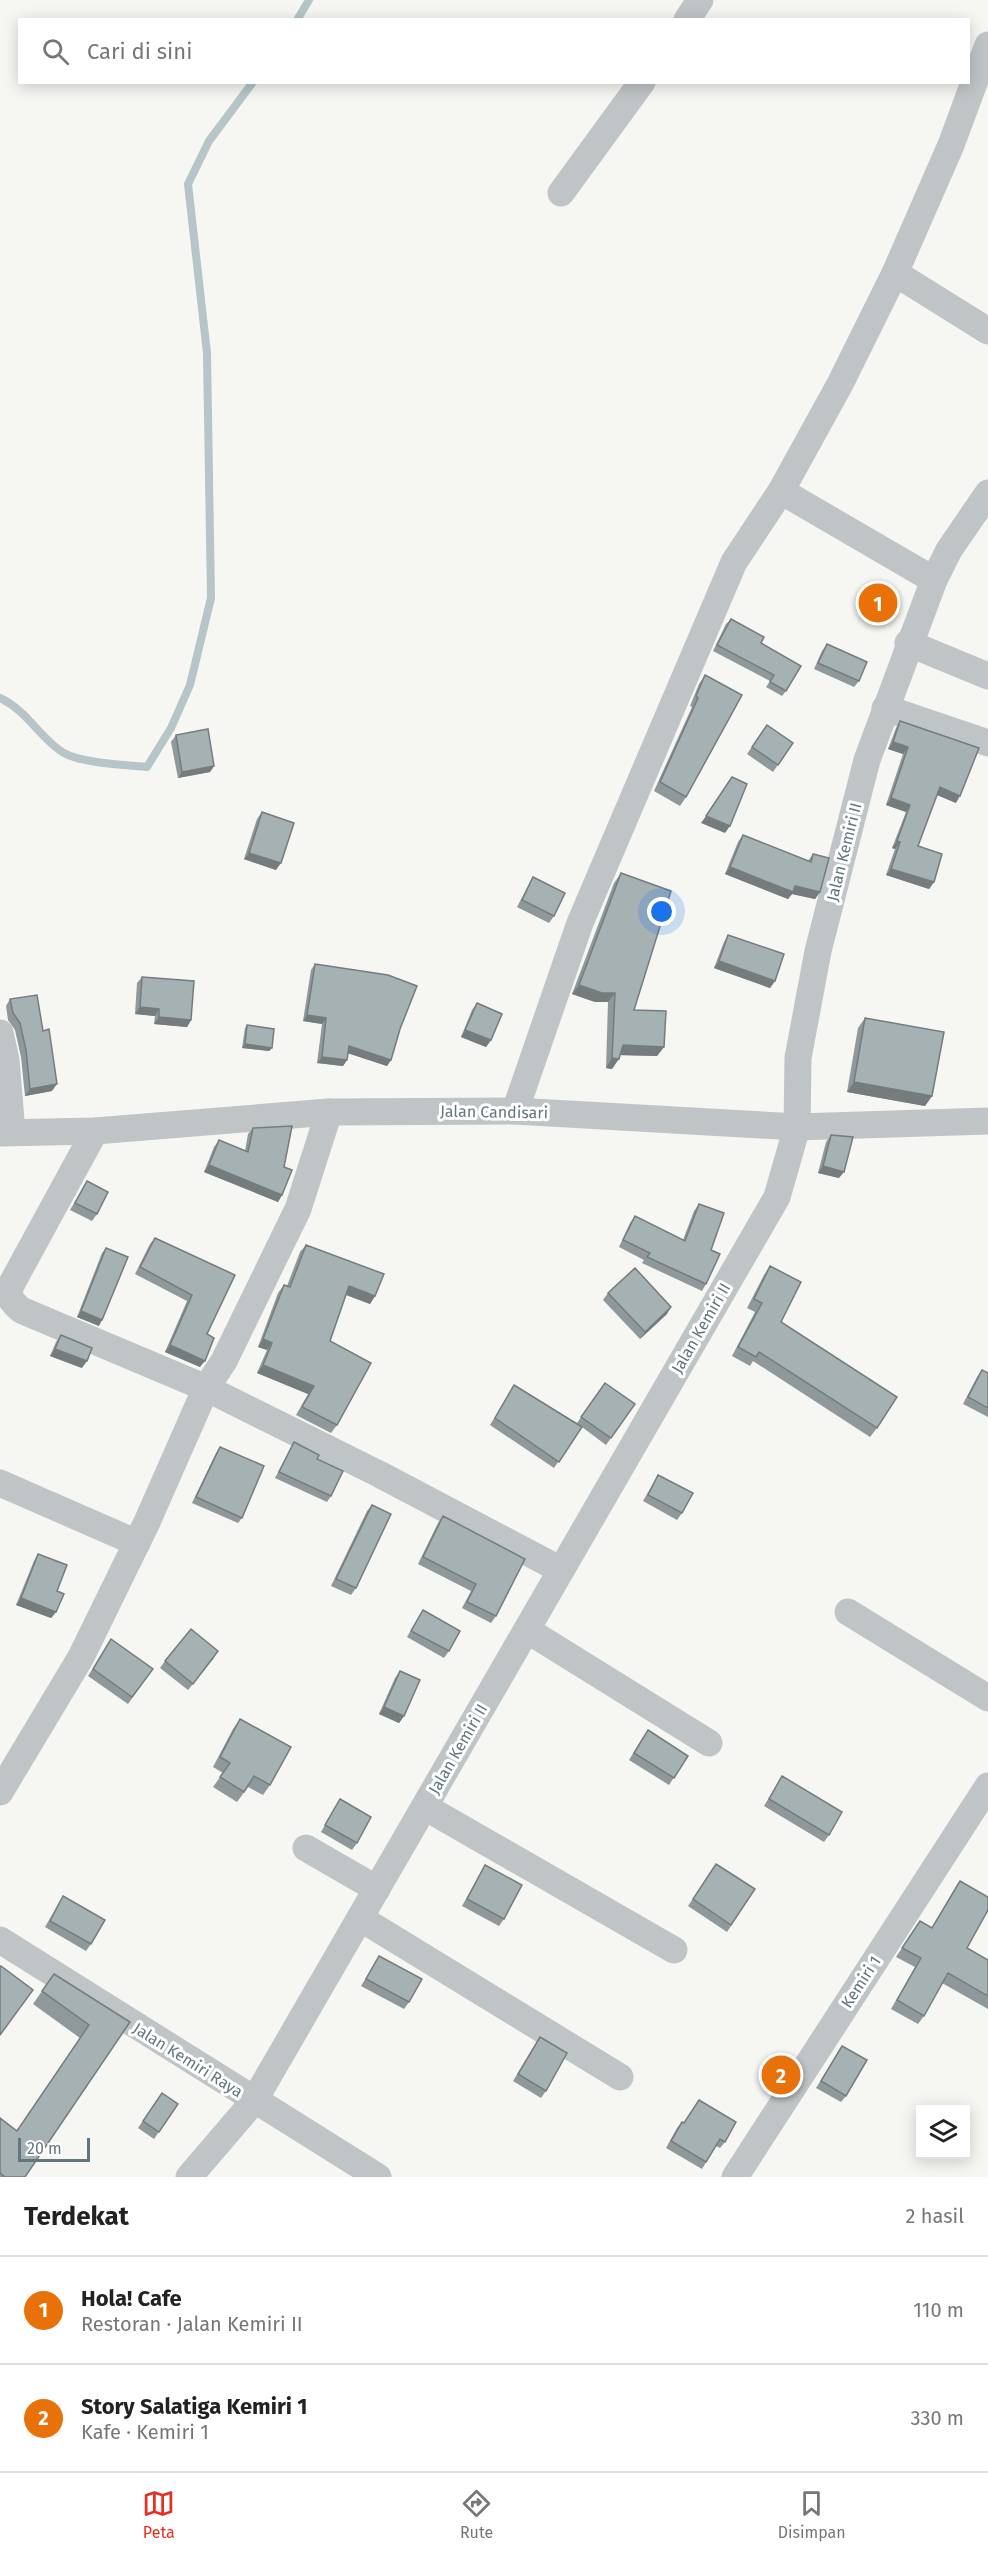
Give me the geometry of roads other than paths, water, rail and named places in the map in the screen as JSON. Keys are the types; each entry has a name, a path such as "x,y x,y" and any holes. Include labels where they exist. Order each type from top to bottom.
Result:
{"street":[{"path":"688,18 700,0"},
{"path":"514,1111 580,923 734,562 781,491 840,384 895,273 951,145 988,45"},
{"path":"561,193 641,84"},
{"path":"895,273 988,331"},
{"path":"781,491 934,580"},
{"name":"Jalan Kemiri II","path":"189,2177 254,2101 777,1197 797,1127 798,1058 818,951 867,760 908,643 934,580 949,550 988,493"},
{"path":"908,643 988,676"},
{"path":"885,708 988,743"},
{"path":"0,1033 6,1060 6,1132"},
{"name":"Jalan Candisari","path":"6,1132 94,1131 329,1112 514,1111 797,1127 988,1121"},
{"path":"0,1792 81,1657 137,1543 206,1388 224,1361 298,1209 329,1112"},
{"path":"94,1131 11,1285 9,1293 12,1302 21,1310 206,1388 379,1474 561,1570"},
{"path":"0,1482 137,1543"},
{"path":"848,1611 988,1698"},
{"path":"527,1630 709,1743"},
{"name":"Kemiri 1","path":"735,2177 988,1786"},
{"path":"425,1807 674,1950"},
{"path":"306,1848 377,1889"},
{"path":"360,1918 620,2077"},
{"name":"Jalan Kemiri Raya","path":"0,1940 378,2177"}],"waterway":[{"path":"298,18 309,0"},
{"path":"0,698 19,710 48,741 64,753 92,761 147,767 171,728 190,685 211,598 207,353 188,184 209,141 252,84"}],"place":[{"name":"Hola! Cafe","path":"878,603"},
{"name":"Story Salatiga Kemiri 1","path":"781,2075"}]}
